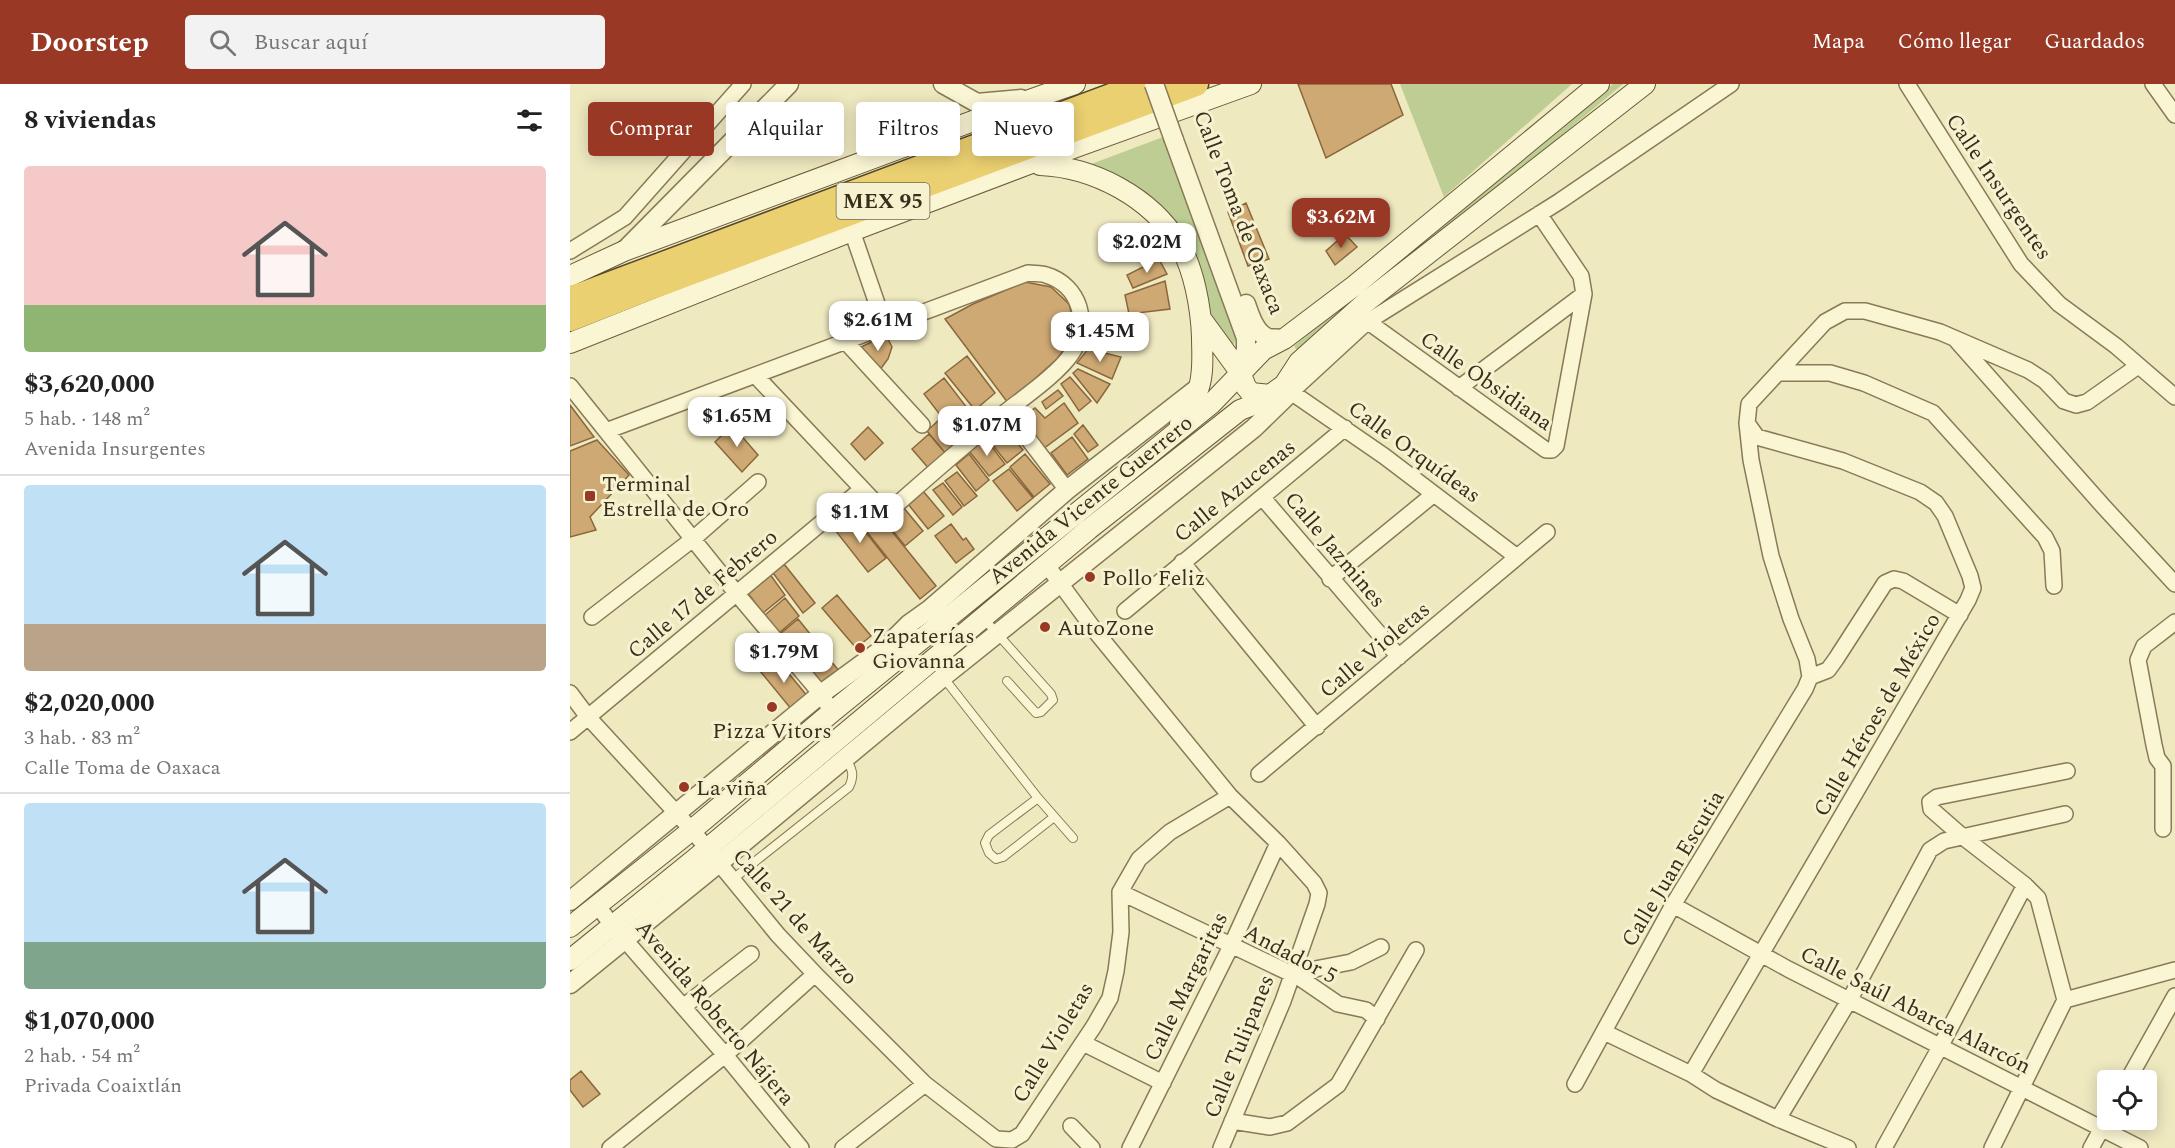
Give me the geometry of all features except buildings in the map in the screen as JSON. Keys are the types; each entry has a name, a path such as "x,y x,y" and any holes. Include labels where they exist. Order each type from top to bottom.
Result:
{"highway":[{"name":"MEX 95","path":"570,299 1143,84"},
{"name":"MEX 95","path":"570,319 1196,84"}],"main road":[{"path":"570,276 624,251 1075,84"},
{"path":"570,343 852,231 1251,84"},
{"path":"570,927 692,830 832,712 1211,404 1263,350 1284,339 1354,286 1599,84"},
{"name":"Avenida Vicente Guerrero","path":"570,960 612,925 713,856 936,669 983,617 1046,564 1232,417 1282,391 1299,362 1361,317 1645,84"},
{"path":"1029,164 1059,165 1089,174 1127,191 1156,216 1179,244 1194,280 1202,320 1203,366 1199,387 1177,430"},
{"path":"1202,320 1240,372 1251,393 1282,391"},
{"path":"1006,571 1018,588"},
{"path":"888,645 924,638"}],"street":[{"path":"570,251 625,217 743,84"},
{"path":"624,251 789,84"},
{"path":"943,84 977,103 1032,99"},
{"name":"Calle Toma de Oaxaca","path":"1154,84 1180,138 1253,323 1268,338 1284,339"},
{"name":"Calle Toma de Oaxaca","path":"1166,84 1180,138 1246,338 1246,349 1240,372"},
{"path":"1361,317 1539,214 1731,84"},
{"name":"Calle Insurgentes","path":"1907,84 2020,264 2059,304 2116,346 2175,397"},
{"path":"2153,84 2175,115"},
{"path":"1459,388 1584,294 1581,276 1539,214"},
{"path":"852,231 885,327"},
{"path":"606,431 1028,273 1046,275 1062,283 1078,300 1082,318 1078,342 1071,355 1031,393 886,514 756,376"},
{"name":"Calle Obsidiana","path":"1361,317 1546,450 1552,450 1556,446 1584,294"},
{"path":"1810,677 1807,659 1771,556 1751,460 1747,423 1749,404 1825,322 1845,311 1865,310 1940,332 2028,370 2045,381 2064,401 2076,405 2087,402 2138,366"},
{"path":"1954,338 2175,584"},
{"path":"846,342 922,425"},
{"path":"1778,373 1830,373 1864,383 1933,413 2045,537 2052,551 2054,586"},
{"path":"570,386 737,594 821,694 832,712"},
{"path":"570,900 821,694 888,645 909,624 930,609 1067,490 1199,387"},
{"path":"570,984 625,940 713,856 846,758 936,669 997,633 1254,428 1282,391"},
{"name":"Calle Orquídeas","path":"1282,391 1345,428 1517,557"},
{"path":"1007,411 1067,490"},
{"path":"1747,423 1757,437 1843,461 1920,492 1936,503 1945,516 1973,588 1960,615"},
{"name":"Calle Azucenas","path":"1125,611 1345,428"},
{"path":"592,617 693,538 759,482"},
{"name":"Calle 17 de Febrero","path":"570,732 862,489"},
{"path":"1330,579 1434,494"},
{"name":"Calle Jazmines","path":"1262,497 1399,657"},
{"name":"Calle Violetas","path":"1259,774 1547,532"},
{"path":"1182,562 1317,727"},
{"path":"1046,564 1096,632 1230,796 1278,843"},
{"name":"Calle Héroes de México","path":"1691,1074 1960,615 1903,581 1894,579 1885,582 1828,670 1810,677"},
{"path":"2163,829 2169,764 2157,758 2138,660 2144,646 2175,622"},
{"name":"Calle Juan Escutia","path":"1575,1084 1673,905 1805,689 1810,677"},
{"name":"Calle 21 de Marzo","path":"570,693 588,717 692,830 778,935 815,975 925,1084 996,1138 1012,1140"},
{"path":"1992,1148 2065,1000 2038,898 2025,885 1962,837 1931,809 1930,802 1937,797 2067,771"},
{"path":"1120,892 1139,859 1146,852 1170,832 1230,796"},
{"path":"1778,1119 1850,999 1930,850 1944,841 2065,814"},
{"name":"Calle Tulipanes","path":"1221,1148 1296,976 1317,904 1319,893 1314,883 1278,843"},
{"name":"Calle Margaritas","path":"1130,1148 1232,946 1278,843"},
{"path":"1884,1148 2025,885"},
{"name":"Calle Violetas","path":"1012,1140 1022,1134 1110,998 1121,932 1120,892"},
{"name":"Andador 5","path":"1120,892 1296,976 1338,1004 1365,1010 1377,1019"},
{"name":"Avenida Roberto Nájera","path":"597,904 612,925 725,1055 801,1148"},
{"name":"Calle Saúl Abarca Alarcón","path":"1673,905 1762,955 1940,1047 2023,1089 2097,1120"},
{"path":"1296,976 1315,969 1351,962 1381,947"},
{"path":"1232,1121 1270,1126 1287,1123 1338,1085 1416,950"},
{"path":"683,1007 751,954"},
{"path":"2065,1000 2175,970"},
{"path":"610,1148 725,1055 815,975"},
{"path":"2134,1070 2175,996"},
{"path":"1604,1032 1691,1074 1716,1090 1848,1148"},
{"path":"1083,1043 1163,1083"},
{"path":"843,1148 925,1084"},
{"path":"1071,1126 1092,1148"},
{"path":"2091,1148 2100,1130"},
{"name":"Calle Saúl Abarca Alarcón","path":"2114,1130 2140,1148"}],"lane":[{"path":"983,617 1051,694 1053,700 1041,712 1036,713 1007,681"},
{"path":"936,669 1038,798 1073,838"},
{"path":"733,879 849,787 853,780 853,771 846,758"},
{"path":"1038,798 989,835 985,843 989,853 996,859 1003,857 1054,817"}],"green space":[{"path":"1400,84 1572,84 1444,197"},
{"path":"1613,84 1623,84 1486,199 1298,351 1294,346 1482,194"},
{"path":"1163,137 1237,337 1231,350 1220,345 1163,220 1078,169"}],"place":[{"name":"Terminal Estrella de Oro","path":"590,496"},
{"name":"Pollo Feliz","path":"1090,577"},
{"name":"AutoZone","path":"1045,627"},
{"name":"Zapaterías Giovanna","path":"860,648"},
{"name":"Pizza Vitors","path":"772,707"},
{"name":"La viña","path":"684,787"}]}
